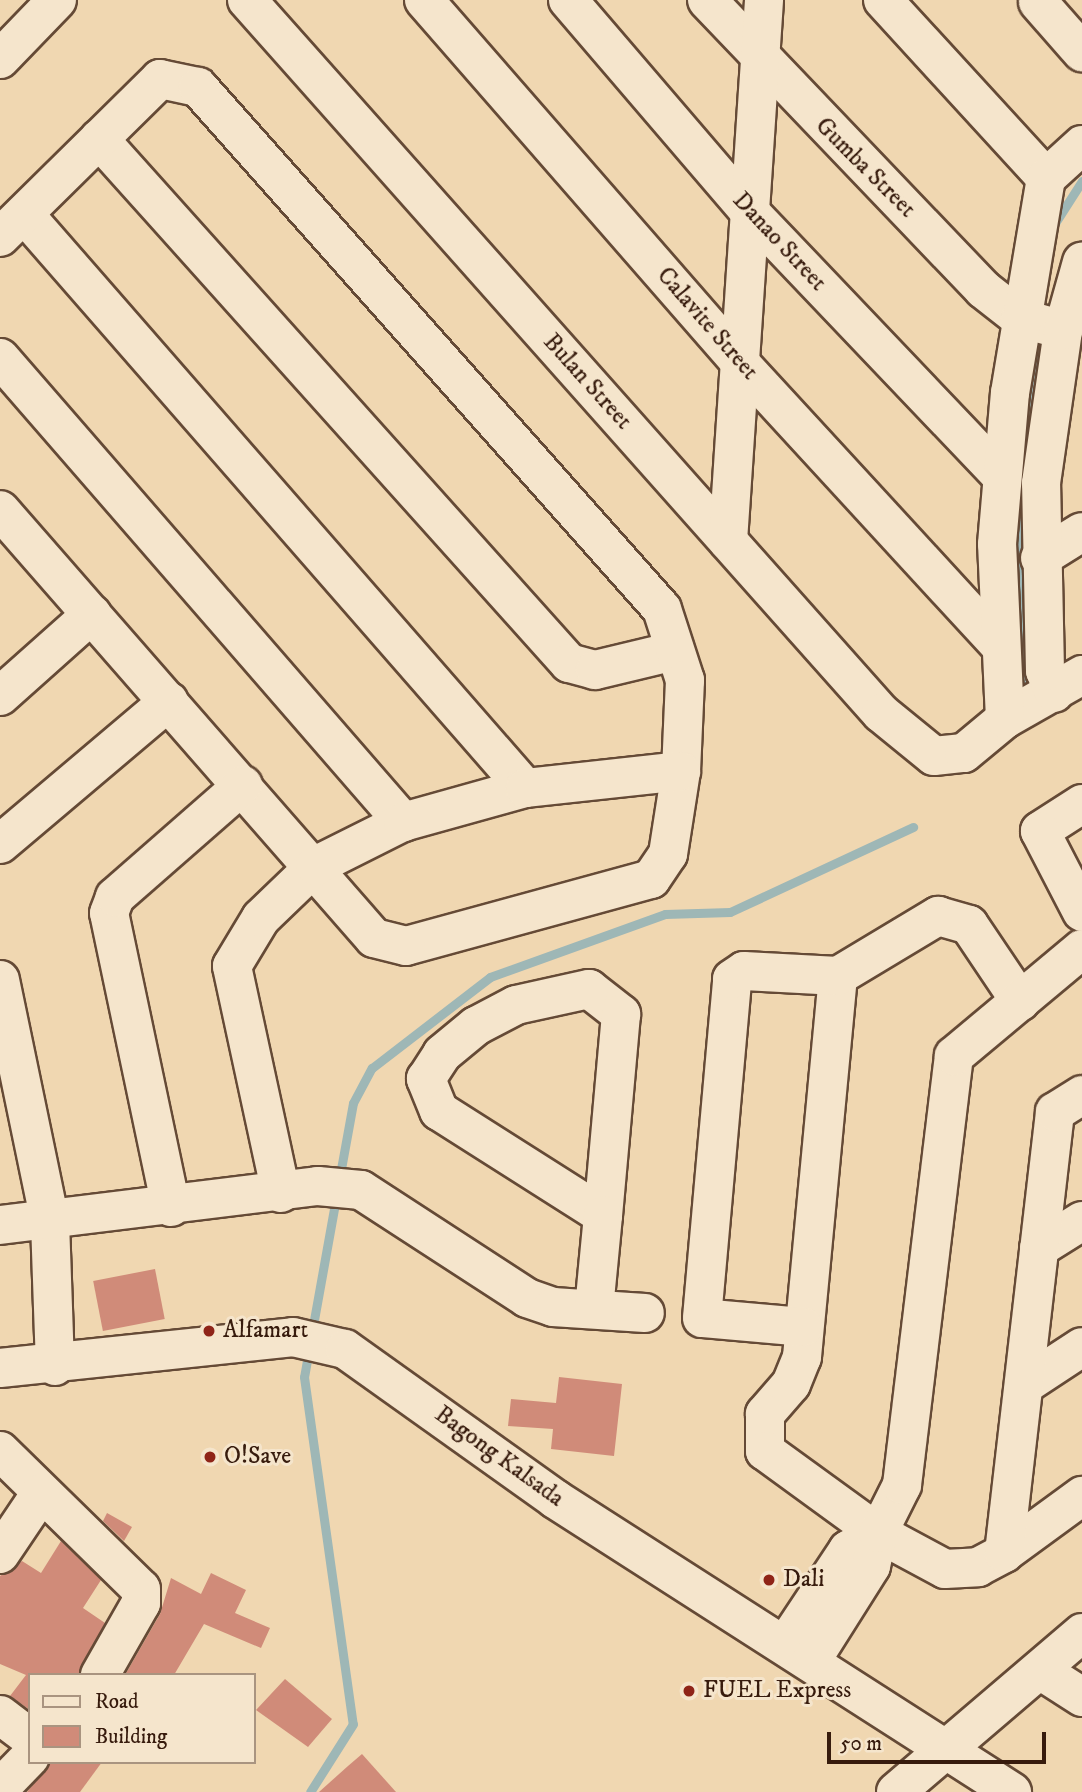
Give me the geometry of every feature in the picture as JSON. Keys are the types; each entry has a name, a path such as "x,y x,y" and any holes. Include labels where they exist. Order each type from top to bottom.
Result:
{"street":[{"path":"0,59 57,0"},
{"name":"Bulan Street","path":"247,0 881,713 934,756 964,753 1005,719"},
{"name":"Calavite Street","path":"424,0 741,364 996,642"},
{"name":"Danao Street","path":"568,0 749,211 1000,475"},
{"name":"Gumba Street","path":"707,0 759,61 1041,324"},
{"path":"728,541 764,0"},
{"path":"883,0 1046,178 1041,324 1000,475 996,642 1005,719 1068,684"},
{"path":"1037,1 1082,52"},
{"path":"7,533 92,614 315,866 374,938 406,946 651,879 668,854 681,771 685,680 662,609 198,87 160,79 12,226 525,788"},
{"path":"99,139 569,663 595,670 675,651"},
{"path":"1046,178 1082,145"},
{"path":"1041,324 1082,262"},
{"path":"1041,324 1068,405 1041,483 1040,558 1045,671 1068,684"},
{"path":"0,358 403,822"},
{"path":"1040,558 1082,532"},
{"path":"0,696 92,614"},
{"path":"0,844 169,701"},
{"path":"300,1189 232,966 261,918 315,866 403,822 525,788 681,771"},
{"path":"171,1207 109,913 115,897 243,785"},
{"path":"1082,804 1040,831 1082,912"},
{"path":"803,1327 702,1318 732,979 744,971 838,975 938,916 969,925 1020,1001"},
{"path":"798,1653 848,1550 878,1533 902,1485 954,1056 1082,949"},
{"path":"838,975 799,1370 765,1414 765,1451 878,1533 945,1569 978,1567 1004,1553 1082,1496"},
{"path":"0,980 50,1223 74,1275 67,1365"},
{"path":"594,1309 603,1215 621,1014 589,989 516,1004 442,1054 426,1079 429,1099 603,1215"},
{"path":"1004,1553 1055,1112 1082,1095"},
{"path":"0,1225 50,1223 300,1189 361,1190 527,1298 594,1309 645,1313"},
{"path":"1040,1248 1082,1222"},
{"name":"Bagong Kalsada","path":"0,1368 67,1365 311,1340 370,1363 555,1499 1012,1792"},
{"path":"1024,1385 1082,1346"},
{"path":"0,1451 141,1589 141,1603 101,1673"},
{"path":"0,1554 41,1493"},
{"path":"895,1792 948,1751 1082,1633"},
{"path":"1040,1670 1082,1697"},
{"path":"0,1715 28,1736"},
{"path":"0,1788 28,1759"}],"building":[{"path":"155,1269 165,1319 103,1331 93,1281"},
{"path":"559,1377 622,1384 614,1456 551,1449 553,1429 508,1426 511,1399 556,1403"},
{"path":"107,1513 132,1527 124,1541 103,1521"},
{"path":"61,1541 101,1580 83,1608 105,1623 79,1673 28,1673 28,1709 10,1696 26,1675 0,1664 0,1576 22,1561 41,1573"},
{"path":"211,1573 246,1590 235,1613 270,1628 261,1648 204,1624 175,1673 126,1673 160,1614 171,1578 201,1594"},
{"path":"285,1679 332,1719 308,1747 256,1710"},
{"path":"362,1754 396,1792 319,1792 348,1766"},
{"path":"49,1764 101,1764 80,1792 27,1792"}],"waterway":[{"path":"1055,223 1082,181"},
{"path":"1027,417 1036,355"},
{"path":"1019,511 1025,691"},
{"path":"339,1180 353,1103 372,1068 490,977 665,914 730,912 913,827"},
{"path":"312,1331 336,1197"},
{"path":"309,1349 304,1377 353,1724 310,1792"}],"place":[{"name":"Alfamart","path":"209,1331"},
{"name":"O!Save","path":"210,1457"},
{"name":"Dali","path":"769,1580"},
{"name":"FUEL Express","path":"689,1691"}]}
